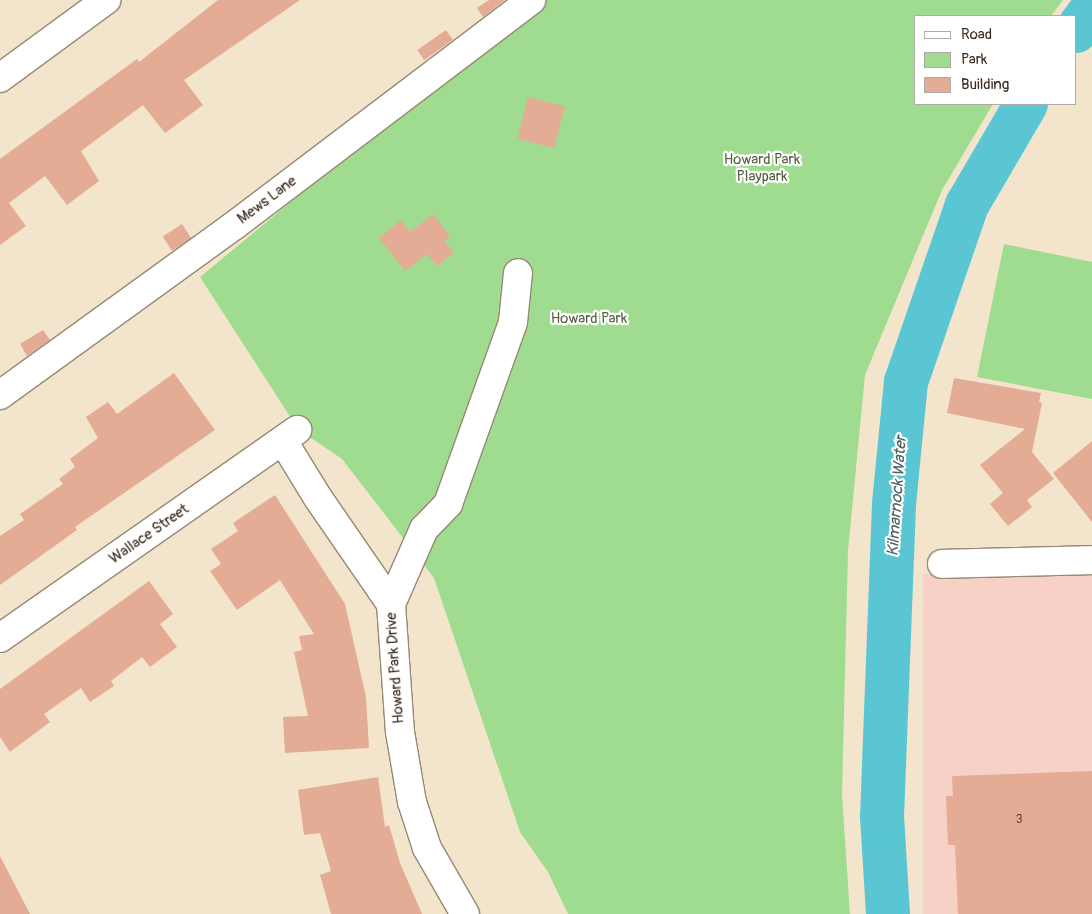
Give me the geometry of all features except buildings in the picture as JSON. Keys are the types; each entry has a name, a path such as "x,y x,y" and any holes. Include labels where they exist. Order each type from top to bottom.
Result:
{"street":[{"path":"0,78 106,0"},
{"name":"Mews Lane","path":"0,395 235,225 531,0"},
{"path":"391,604 424,528 448,504 512,322 518,273"},
{"name":"Howard Park Drive","path":"291,435 318,498 391,604 400,732 412,802 427,848 464,914"},
{"name":"Wallace Street","path":"0,638 291,435"},
{"path":"942,564 1092,560"}],"shaded area":[{"path":"923,574 1092,574 1092,914 923,914"}],"green space":[{"name":"Howard Park","path":"535,0 1063,0 1052,15 914,15 914,105 992,105 942,190 865,375 848,551 842,795 850,914 568,914 548,872 520,832 434,578 342,459 298,429 200,277"},
{"path":"1004,244 1092,262 1092,399 977,377"}],"waterway":[{"name":"Kilmarnock Water","path":"1077,30 1092,9"},
{"name":"Kilmarnock Water","path":"888,914 882,817 894,504 906,382 967,205 1025,105"}],"park label":[{"name":"Howard Park Playpark","path":"762,168"}]}
